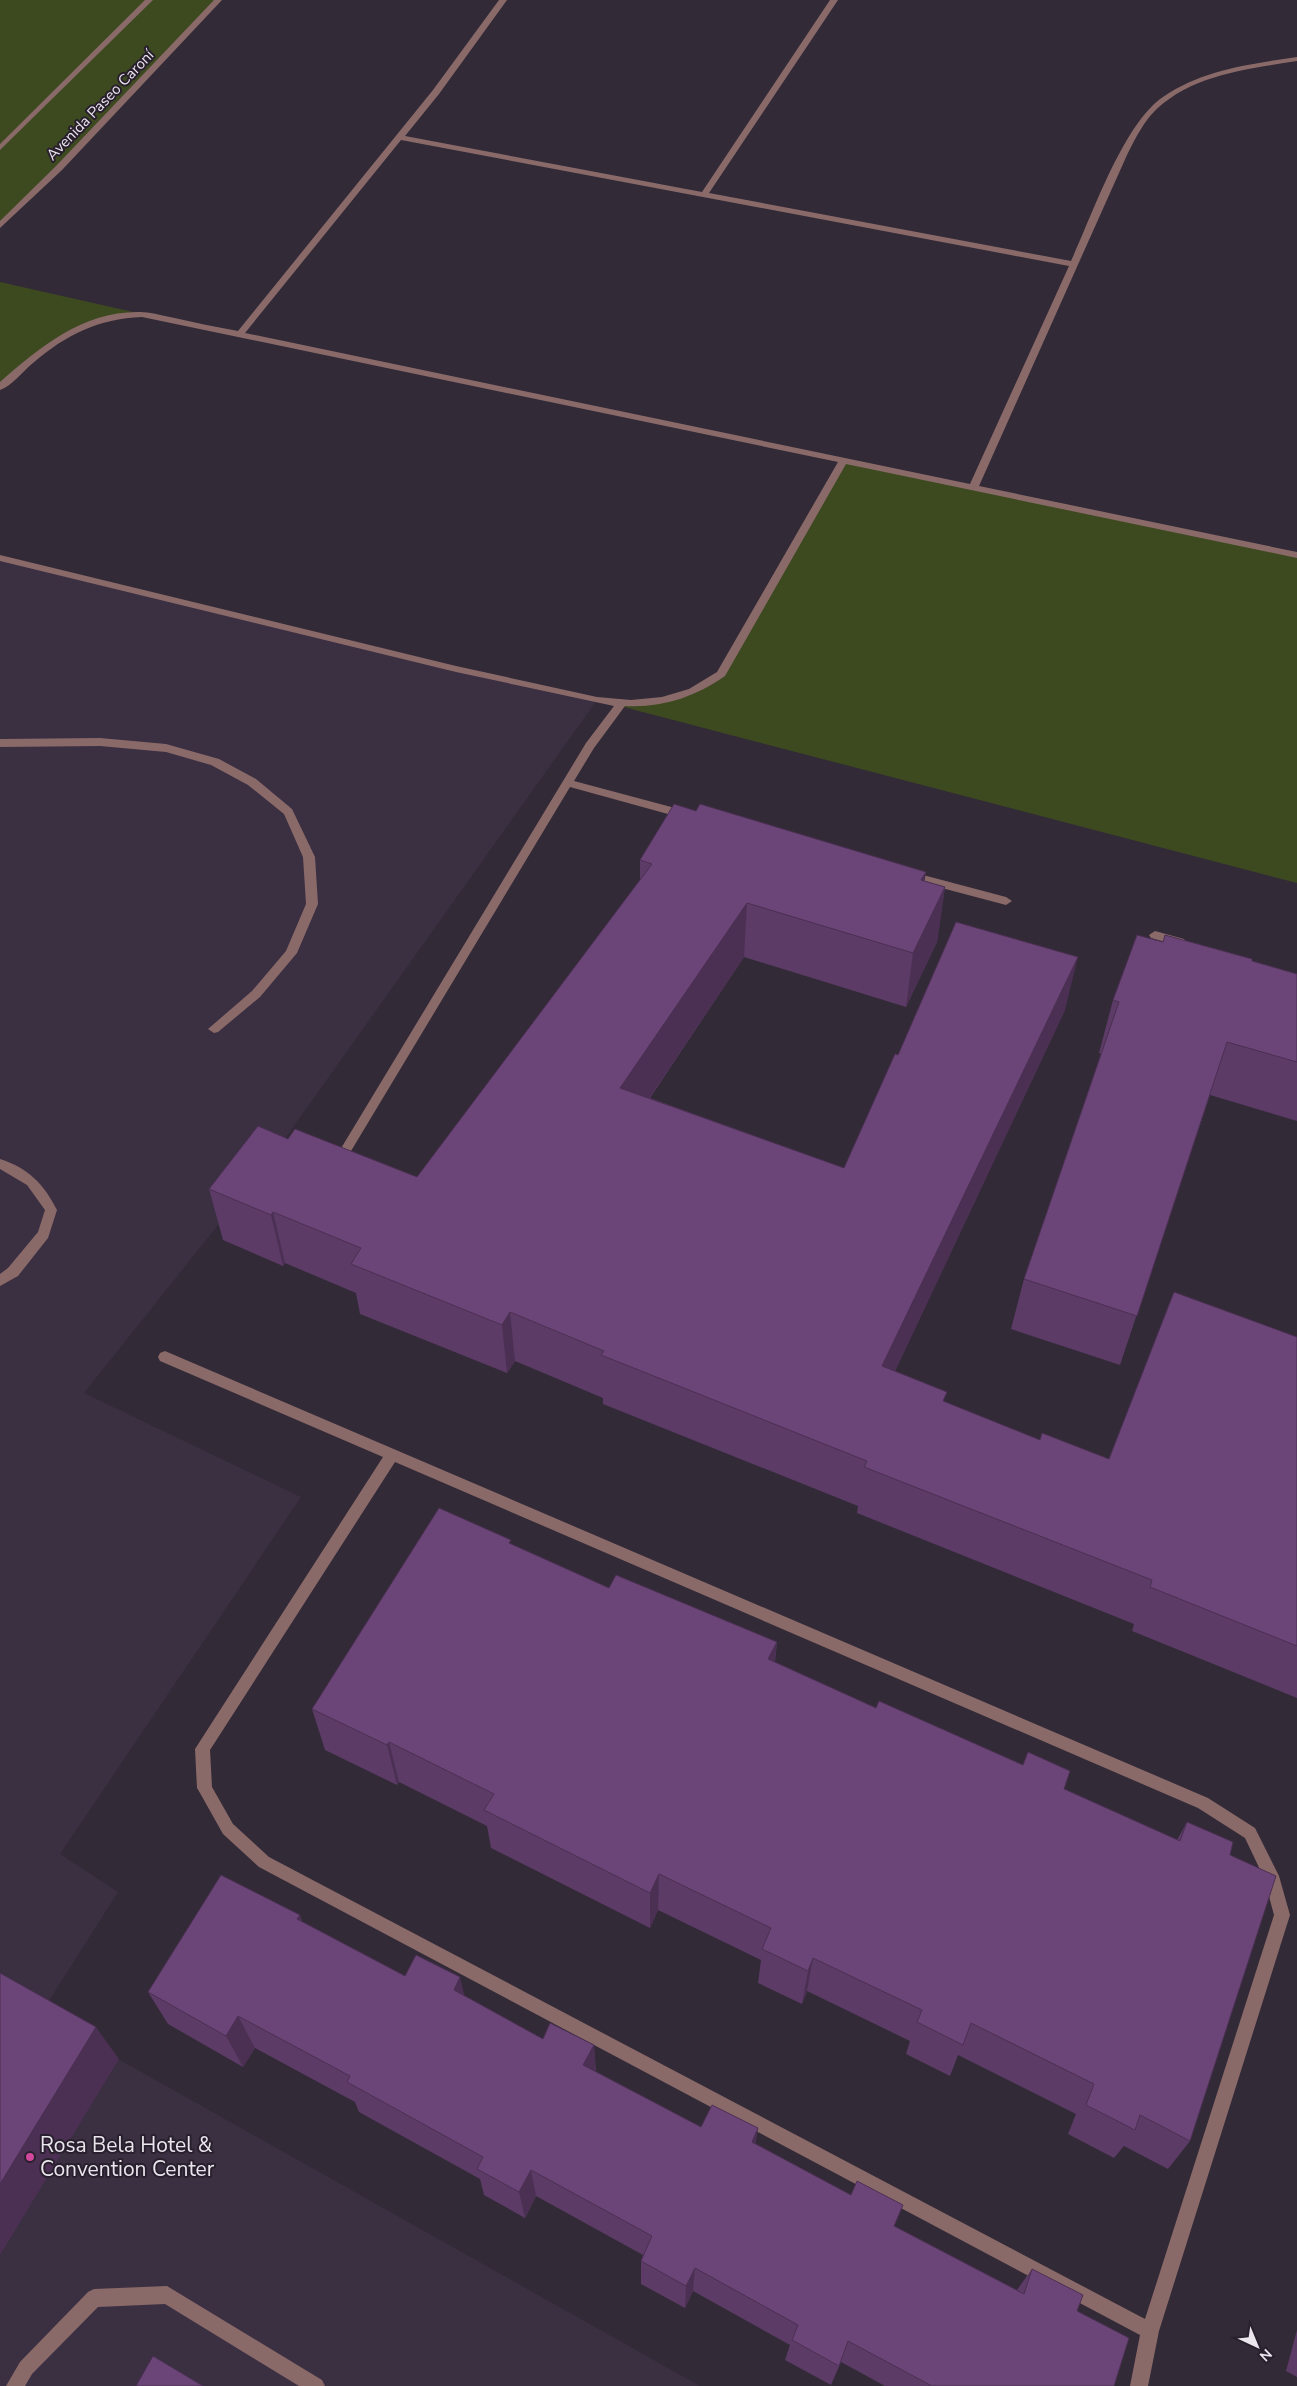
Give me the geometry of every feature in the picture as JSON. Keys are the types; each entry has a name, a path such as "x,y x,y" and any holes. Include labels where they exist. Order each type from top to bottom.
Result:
{"street":[{"path":"0,148 149,0"},
{"name":"Avenida Paseo Caroní","path":"0,226 218,0"},
{"path":"240,334 399,137 504,0"},
{"path":"704,194 834,0"},
{"path":"972,488 1123,155 1150,112 1170,96 1191,84 1222,74 1297,59"},
{"path":"399,137 1074,264"},
{"path":"0,387 29,361 58,340 102,318 122,313 142,314 1297,555"},
{"path":"0,558 446,666 621,704 646,704 670,700 690,693 721,674 843,461"},
{"path":"344,1153 590,746 621,704"},
{"path":"0,743 100,742 166,748 215,762 252,782 288,812 309,857 312,904 291,953 256,994 214,1029"},
{"path":"568,783 701,819"},
{"path":"902,873 1006,901"},
{"path":"1156,934 1193,946"},
{"path":"0,1164 16,1171 39,1187 51,1210 44,1234 13,1272 0,1281"},
{"path":"165,1357 1203,1803 1250,1833 1271,1876 1282,1915 1150,2331 1139,2386"},
{"path":"392,1455 202,1749 205,1788 228,1830 264,1862 1150,2331"},
{"path":"16,2386 26,2368 94,2298 167,2295 316,2386"}],"shaded area":[{"path":"0,558 597,700 269,1161 84,1393 301,1497 60,1854 118,1892 40,2015 700,2386 0,2386"}],"green space":[{"path":"0,0 218,0 0,226"},
{"path":"0,282 142,314 122,313 58,340 0,387"},
{"path":"843,461 1297,555 1297,883 597,700 670,700 721,674"}],"building":[{"path":"674,804 696,811 700,804 926,872 921,880 945,887 913,953 747,903 620,1088 844,1168 895,1054 898,1055 956,922 1078,957 882,1366 947,1392 943,1401 1040,1440 1042,1433 1109,1459 1174,1292 1297,1337 1297,1646 1150,1587 1152,1580 864,1467 867,1461 601,1355 604,1351 510,1312 502,1325 351,1264 361,1248 273,1212 271,1215 209,1189 258,1126 288,1139 295,1129 417,1177 652,864 640,860"},
{"path":"1137,935 1163,942 1165,935 1252,959 1252,961 1297,974 1297,1062 1227,1042 1137,1316 1024,1279 1119,1002 1113,1000"},
{"path":"439,1508 511,1540 509,1543 609,1588 616,1575 777,1642 768,1659 876,1708 879,1701 1023,1765 1028,1752 1070,1771 1064,1789 1180,1841 1187,1822 1233,1842 1230,1855 1276,1876 1190,2141 1140,2115 1135,2130 1086,2105 1094,2084 971,2023 963,2045 917,2022 922,2010 813,1958 808,1971 762,1949 771,1928 659,1874 650,1893 484,1810 494,1794 389,1742 387,1745 312,1709"},
{"path":"221,1875 300,1915 297,1919 405,1976 416,1955 460,1977 454,1990 543,2039 550,2023 594,2045 583,2065 701,2127 712,2105 758,2128 752,2142 851,2195 857,2181 903,2205 894,2226 1024,2294 1032,2269 1083,2295 1077,2311 1129,2338 1114,2386 932,2386 848,2341 839,2366 792,2340 798,2325 695,2268 686,2286 641,2261 652,2236 531,2170 519,2192 477,2169 483,2157 347,2082 350,2076 238,2016 226,2036 148,1992"},
{"path":"0,1973 96,2027 0,2184"},
{"path":"153,2356 203,2386 136,2386"}],"place":[{"name":"Rosa Bela Hotel & Convention Center","path":"30,2157"}]}
